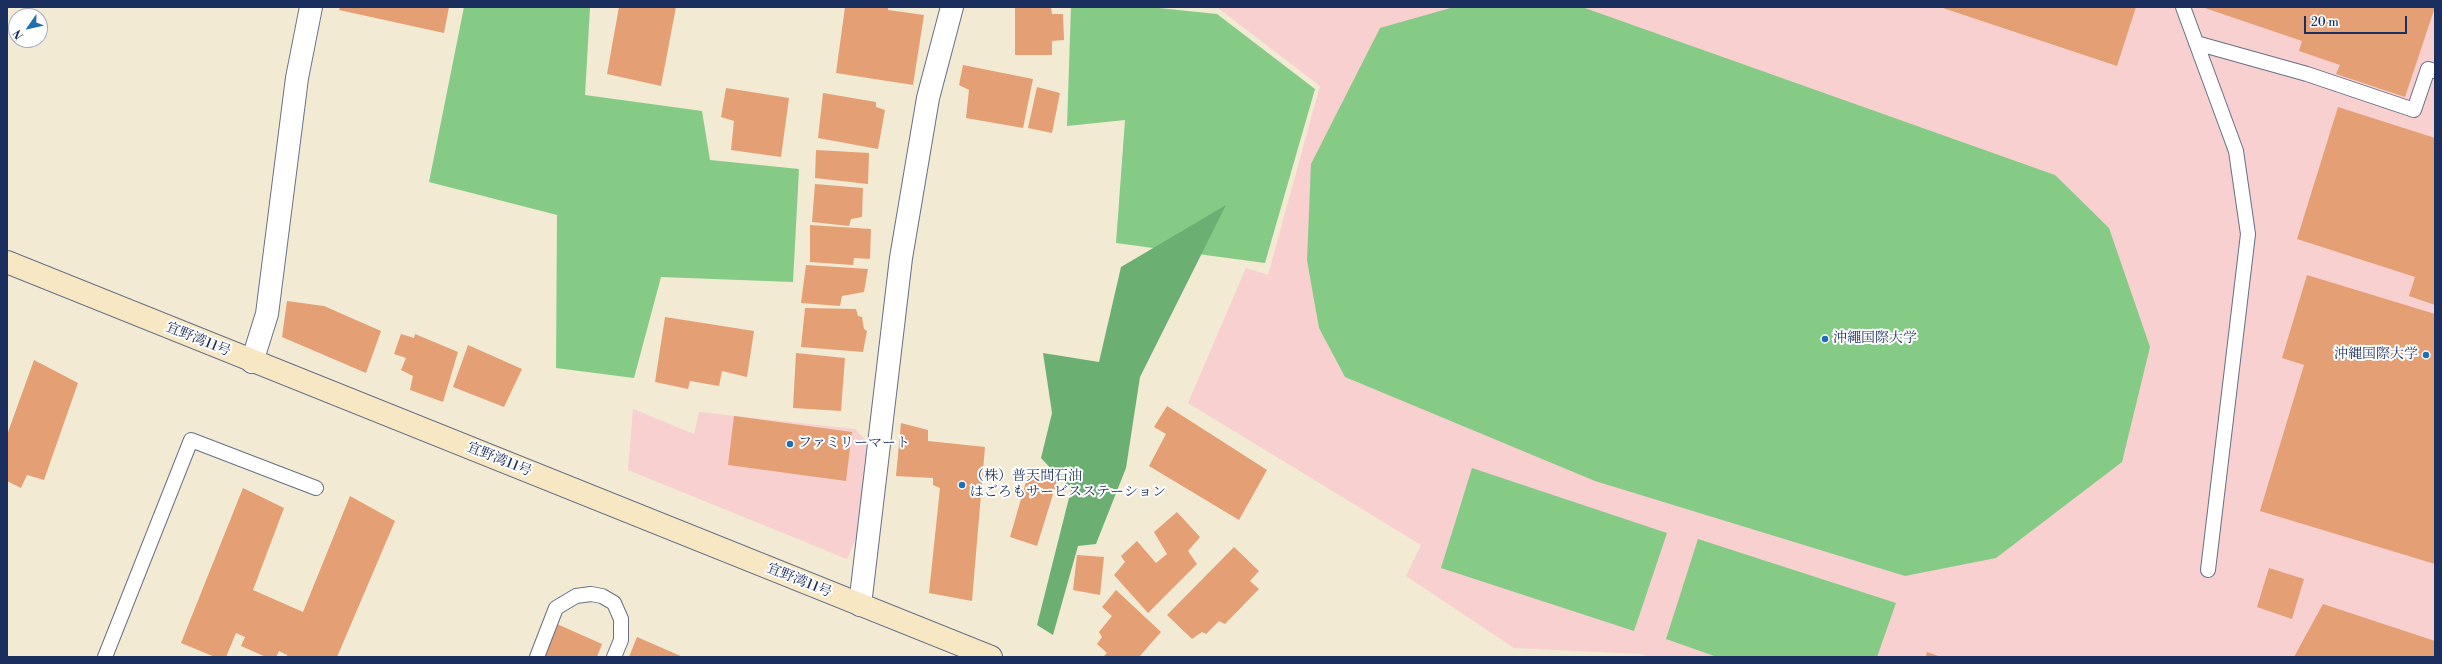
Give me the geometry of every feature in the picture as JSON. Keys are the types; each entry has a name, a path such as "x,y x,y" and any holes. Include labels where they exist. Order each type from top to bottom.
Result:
{"street":[{"path":"252,362 266,314 297,78 311,7"},
{"path":"860,605 901,258 928,98 952,7"},
{"name":"宜野湾11号","path":"7,262 252,362 991,657"}],"lane":[{"path":"2184,7 2236,151 2248,234 2208,570"},
{"path":"2196,43 2307,74 2414,110 2428,69 2435,71"},
{"path":"105,657 191,440 316,488"},
{"path":"537,657 556,608 576,596 591,594 602,596 614,603 621,619 621,640 614,657"}],"shaded area":[{"name":"沖繩国際大学","path":"1207,7 2435,7 2435,657 1648,657 1642,654 1514,648 1406,576 1421,545 1188,403 1246,268 1268,275 1320,86 1218,8"},
{"path":"633,409 694,434 699,412 855,429 868,442 856,538 847,559 628,470"}],"green space":[{"path":"464,7 590,8 585,95 702,111 710,160 799,169 793,282 661,277 634,378 556,368 557,215 429,182"},
{"path":"1071,7 1149,7 1217,14 1315,89 1265,263 1116,243 1125,120 1067,126"},
{"path":"1454,7 1582,7 2055,175 2109,228 2150,347 2122,462 1996,558 1905,576 1595,481 1345,377 1319,328 1307,260 1311,164 1380,28"},
{"path":"1226,205 1140,377 1126,468 1096,544 1078,546 1053,635 1037,625 1071,490 1041,458 1052,413 1043,353 1099,362 1121,267"},
{"path":"1472,468 1667,533 1634,631 1441,568"},
{"path":"1698,539 1896,603 1877,657 1717,657 1666,639"}],"building":[{"path":"340,7 449,7 444,33 339,10"},
{"path":"619,7 676,7 661,86 607,74"},
{"path":"845,7 888,7 888,10 924,15 913,85 836,73"},
{"path":"1015,7 1051,7 1052,14 1063,14 1064,40 1052,41 1052,55 1015,55"},
{"path":"1940,7 2136,7 2117,66"},
{"path":"2202,7 2435,7 2405,97 2336,74 2340,65 2299,51 2302,41"},
{"path":"963,65 1033,79 1023,128 966,118 969,90 959,85"},
{"path":"1037,87 1060,93 1052,133 1028,128"},
{"path":"726,88 789,98 781,157 731,150 734,121 721,117"},
{"path":"823,93 876,102 876,107 885,110 878,149 818,138"},
{"path":"2338,107 2435,138 2435,305 2409,296 2415,277 2297,239"},
{"path":"816,150 869,153 868,184 815,178"},
{"path":"815,184 863,188 862,217 851,219 849,226 812,222"},
{"path":"810,225 871,229 870,259 854,258 853,265 810,262"},
{"path":"806,265 868,269 864,292 842,296 840,306 801,303"},
{"path":"2307,275 2435,314 2435,564 2260,511 2304,365 2282,358"},
{"path":"287,301 324,306 381,331 366,373 282,337"},
{"path":"805,308 856,309 858,316 862,317 864,329 867,331 863,352 801,347"},
{"path":"665,317 754,331 747,377 722,371 719,386 690,381 688,389 655,382"},
{"path":"401,334 414,338 415,334 458,352 443,402 410,390 413,376 401,370 406,358 394,354"},
{"path":"468,345 522,369 504,407 453,387"},
{"path":"796,353 845,358 841,411 793,408"},
{"path":"34,360 78,383 44,480 27,475 21,488 7,481 7,435"},
{"path":"1167,406 1267,470 1239,520 1149,466 1166,434 1154,427"},
{"name":"ファミリーマート","path":"734,416 852,432 846,481 728,465"},
{"path":"901,423 928,430 928,441 985,447 972,601 929,593 940,488 933,485 933,478 896,476"},
{"path":"1030,468 1058,478 1037,546 1010,537"},
{"path":"243,488 284,508 253,590 303,612 350,496 395,521 337,657 287,657 287,655 279,651 276,657 266,657 241,646 245,637 236,633 226,657 215,657 181,643"},
{"path":"1177,512 1200,537 1188,551 1197,564 1148,613 1114,575 1125,562 1121,556 1137,541 1156,563 1167,554 1154,532"},
{"path":"1234,547 1259,571 1250,581 1259,589 1225,624 1219,621 1206,634 1202,632 1192,639 1167,615"},
{"path":"1077,555 1104,557 1100,595 1073,590"},
{"path":"2269,568 2304,579 2292,619 2257,607"},
{"path":"1116,590 1161,632 1139,657 1103,657 1107,653 1097,644 1102,637 1099,632 1112,616 1102,607"},
{"path":"2323,604 2435,641 2435,657 2294,657"},
{"path":"557,624 602,644 597,657 545,657"},
{"path":"637,637 683,657 629,657"},
{"path":"1927,652 1941,657 1926,657"}],"place":[{"name":"沖繩国際大学","path":"1825,339"},
{"name":"沖縄国際大学","path":"2426,355"},
{"name":"ファミリーマート","path":"790,444"},
{"name":"（株）普天間石油 はごろもサービスステーション","path":"962,485"}]}
